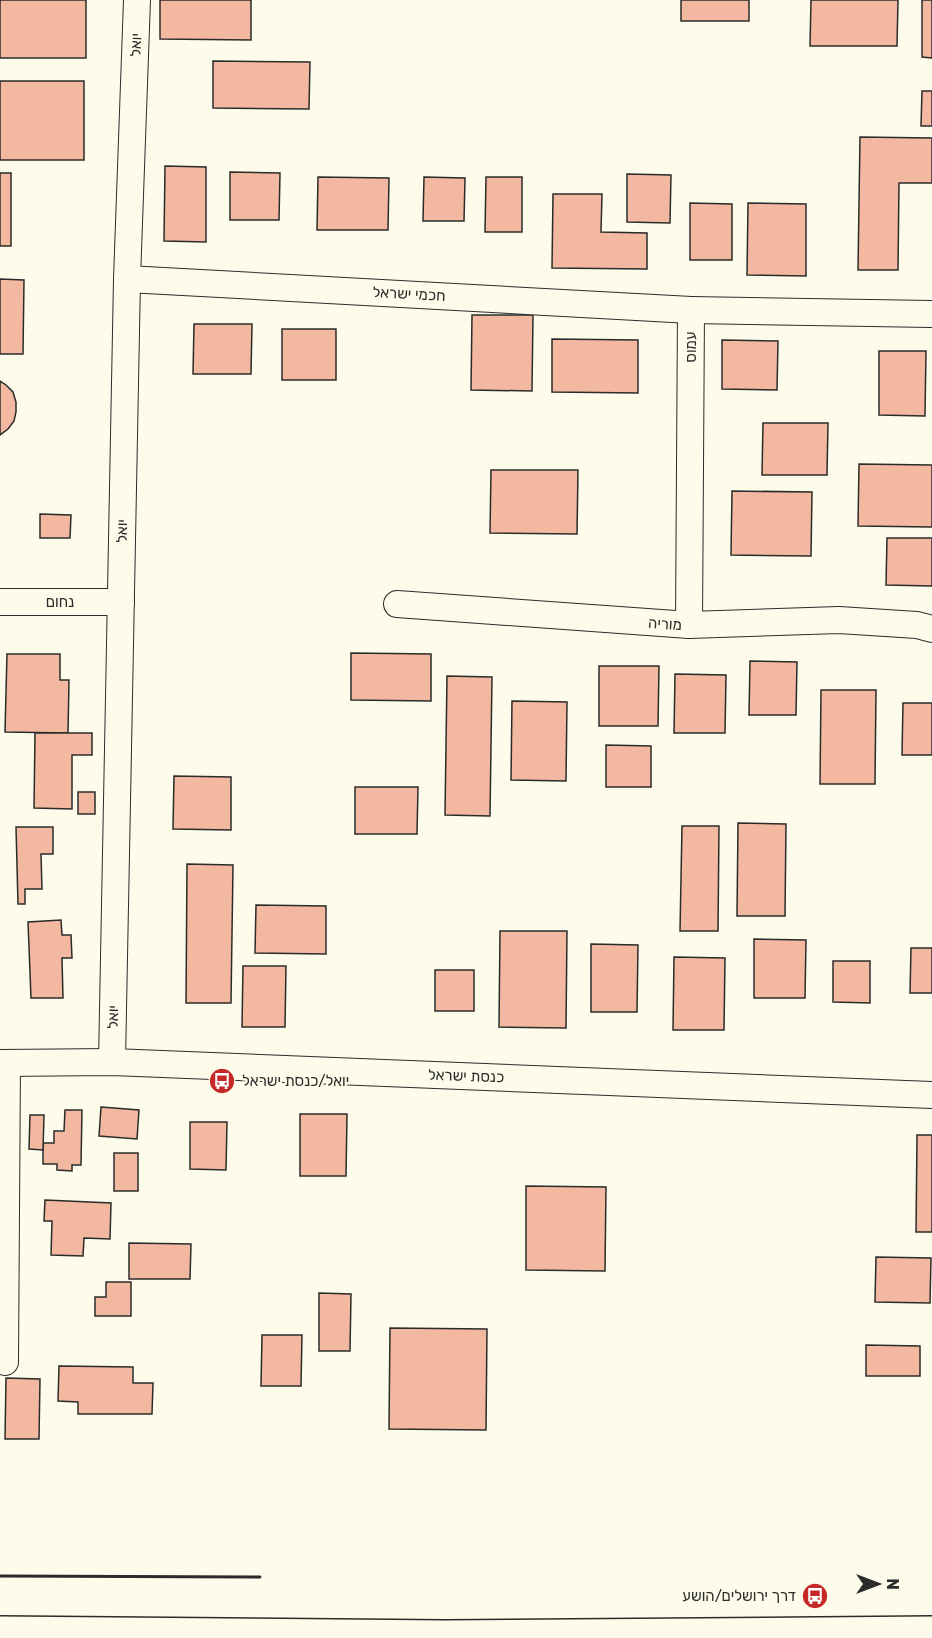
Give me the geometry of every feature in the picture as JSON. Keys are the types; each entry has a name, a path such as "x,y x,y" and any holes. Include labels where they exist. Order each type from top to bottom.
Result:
{"highway":[{"path":"0,1633 458,1637 930,1633"}],"street":[{"name":"יואל","path":"112,1062 127,279 137,0"},
{"name":"חכמי ישראל","path":"127,279 691,310"},
{"name":"עמוס","path":"689,626 691,310 932,314"},
{"name":"נחום","path":"0,602 121,602"},
{"name":"מוריה","path":"397,604 689,626 839,620 917,625 932,629"},
{"name":"כנסת ישראל","path":"3,1063 112,1062 932,1095"},
{"path":"3,1063 5,1362"}],"building":[{"path":"0,0 86,0 86,58 0,58"},
{"path":"160,0 251,0 251,40 160,39"},
{"path":"681,0 749,0 749,21 681,21"},
{"path":"811,0 898,0 897,46 810,46"},
{"path":"922,0 932,0 932,58 922,57"},
{"path":"213,61 310,62 309,109 213,108"},
{"path":"0,81 84,81 84,160 0,160"},
{"path":"922,91 932,91 932,126 921,126"},
{"path":"860,137 932,138 932,183 899,183 898,270 858,270"},
{"path":"165,166 206,167 206,242 164,241"},
{"path":"230,172 280,173 279,220 230,220"},
{"path":"0,173 11,173 11,246 0,246"},
{"path":"627,174 671,175 670,223 627,222"},
{"path":"318,177 389,178 388,230 317,230"},
{"path":"424,177 465,178 464,221 423,221"},
{"path":"486,177 522,177 522,232 485,232"},
{"path":"553,194 602,194 601,232 647,233 647,269 552,268"},
{"path":"690,203 732,204 732,260 690,260"},
{"path":"748,203 806,204 806,276 747,275"},
{"path":"0,279 24,280 23,354 0,354"},
{"path":"472,315 533,315 532,391 471,390"},
{"path":"194,324 252,324 251,374 193,374"},
{"path":"282,329 336,329 336,380 282,380"},
{"path":"552,339 638,340 638,393 552,392"},
{"path":"722,340 778,341 777,390 722,389"},
{"path":"879,351 926,351 925,416 879,415"},
{"path":"0,381 13,392 16,412 14,421 0,435"},
{"path":"763,423 828,423 827,475 762,475"},
{"path":"859,464 932,465 932,527 858,526"},
{"path":"491,470 578,470 577,534 490,533"},
{"path":"732,491 812,492 811,556 731,555"},
{"path":"40,514 71,515 70,538 40,538"},
{"path":"887,538 932,538 932,586 886,585"},
{"path":"351,653 431,654 431,701 351,700"},
{"path":"7,654 60,654 60,680 69,680 68,733 5,732"},
{"path":"750,661 797,662 796,715 749,715"},
{"path":"599,666 659,666 658,726 599,726"},
{"path":"675,674 726,675 725,733 674,733"},
{"path":"447,676 492,677 490,816 445,815"},
{"path":"821,690 876,690 875,784 820,784"},
{"path":"512,701 567,702 566,781 511,780"},
{"path":"903,703 932,703 932,755 902,755"},
{"path":"35,733 92,733 92,755 72,755 72,809 34,808"},
{"path":"606,745 651,746 651,787 606,787"},
{"path":"174,776 231,777 231,830 173,829"},
{"path":"355,787 418,787 417,834 355,834"},
{"path":"78,792 95,792 95,814 78,814"},
{"path":"738,823 786,824 785,916 737,916"},
{"path":"682,826 719,826 718,931 680,931"},
{"path":"16,827 53,827 53,854 41,854 42,889 25,889 25,904 18,904"},
{"path":"187,864 233,865 231,1003 186,1003"},
{"path":"256,905 326,906 326,954 255,953"},
{"path":"61,920 62,935 71,935 72,958 62,958 63,998 31,998 28,922"},
{"path":"500,931 567,931 566,1028 499,1027"},
{"path":"754,939 806,940 805,998 754,998"},
{"path":"591,944 638,945 637,1012 591,1012"},
{"path":"911,948 932,948 932,993 910,993"},
{"path":"674,957 725,958 724,1030 673,1030"},
{"path":"833,961 870,961 870,1003 833,1002"},
{"path":"243,966 286,966 285,1027 242,1027"},
{"path":"435,970 474,970 474,1011 435,1011"},
{"path":"101,1107 139,1110 137,1139 99,1136"},
{"path":"65,1110 82,1110 81,1165 72,1165 72,1171 57,1170 57,1164 43,1164 43,1143 54,1143 54,1131 64,1131"},
{"path":"300,1114 347,1114 346,1176 300,1176"},
{"path":"30,1115 44,1115 43,1150 29,1149"},
{"path":"190,1122 227,1122 226,1170 190,1169"},
{"path":"917,1135 932,1135 932,1232 916,1232"},
{"path":"114,1153 138,1153 138,1191 114,1191"},
{"path":"526,1186 606,1187 605,1271 526,1270"},
{"path":"45,1200 111,1203 110,1239 84,1238 83,1256 51,1255 52,1221 44,1221"},
{"path":"129,1243 191,1244 190,1279 129,1279"},
{"path":"876,1257 931,1258 930,1303 875,1302"},
{"path":"106,1282 131,1282 131,1316 95,1316 95,1297 106,1297"},
{"path":"319,1293 351,1294 350,1351 319,1351"},
{"path":"390,1328 487,1329 486,1430 389,1429"},
{"path":"262,1335 302,1335 301,1386 261,1386"},
{"path":"866,1345 920,1346 920,1376 866,1376"},
{"path":"59,1366 133,1367 133,1383 153,1383 152,1414 78,1414 78,1402 58,1401"},
{"path":"6,1378 40,1379 39,1439 5,1439"}],"wall":[{"path":"0,1576 260,1577"}],"place":[{"name":"יואל/כנסת ישראל","path":"222,1081"},
{"name":"דרך ירושלים/הושע","path":"815,1596"}]}
